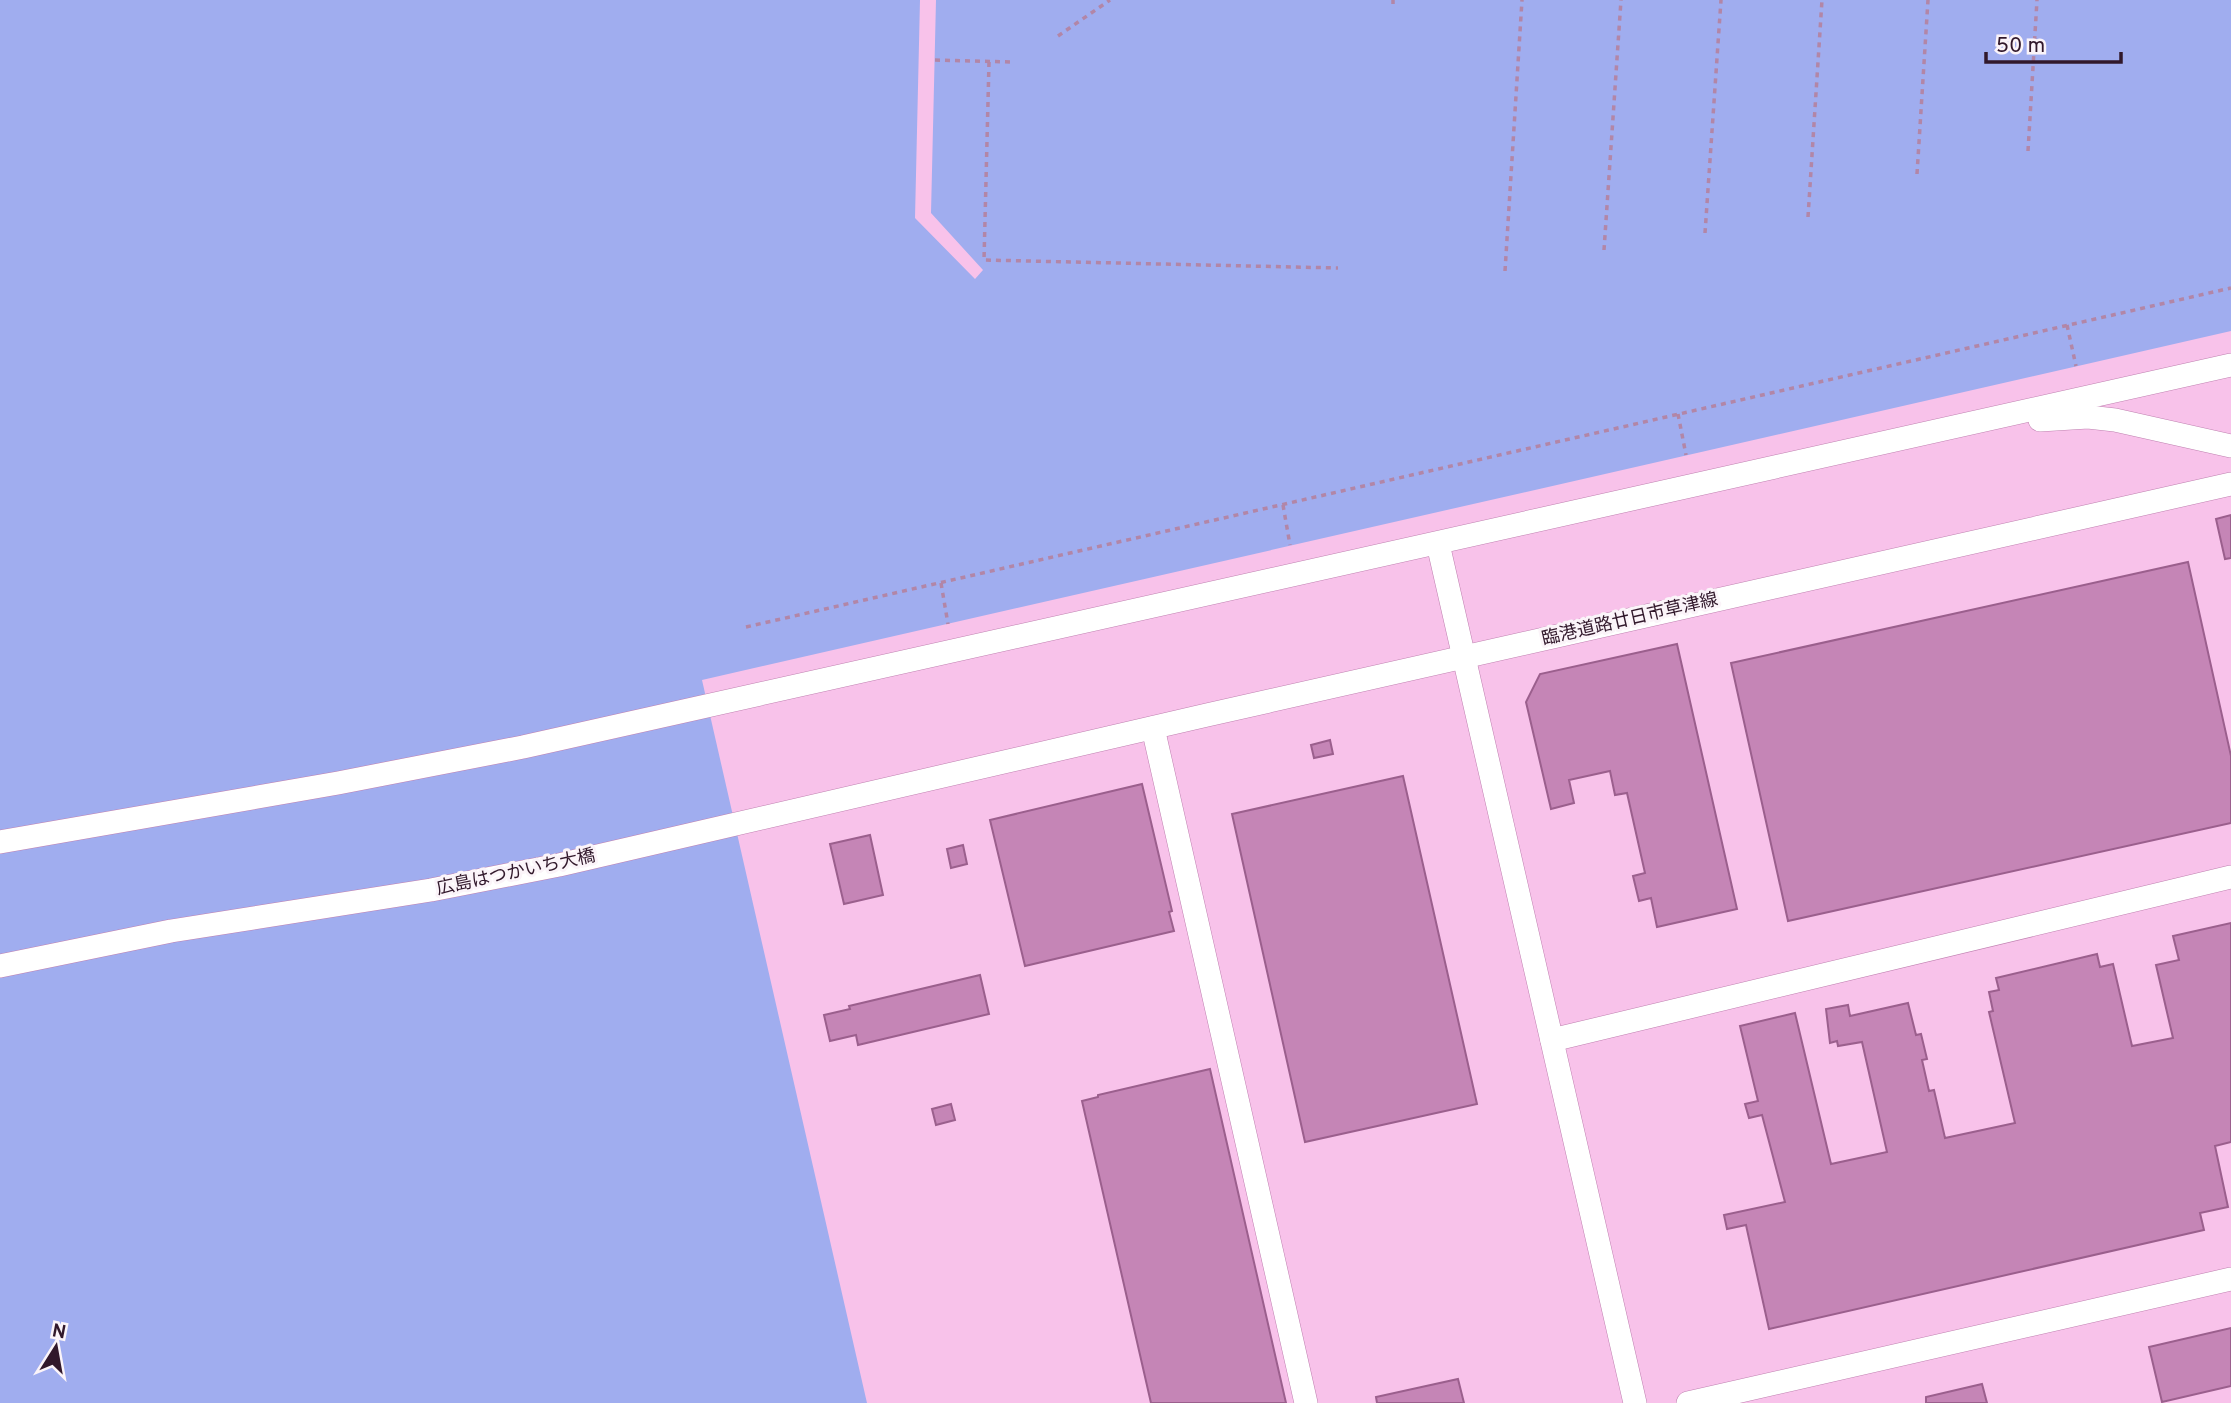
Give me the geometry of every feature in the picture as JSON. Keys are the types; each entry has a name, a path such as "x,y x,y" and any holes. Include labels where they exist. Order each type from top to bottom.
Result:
{"street":[{"path":"0,842 338,783 523,747 2231,365"},
{"path":"1919,435 2059,417 2088,417 2136,424 2231,446"},
{"name":"臨港道路廿日市草津線","path":"1028,757 2231,484"},
{"path":"1438,544 1635,1403"},
{"path":"1153,728 1306,1403"},
{"name":"広島はつかいち大橋","path":"0,966 171,931 431,890 559,865 1028,757"},
{"path":"1552,1040 2231,877"},
{"path":"1689,1403 2231,1279"}],"path":[{"path":"1058,36 1110,0"},
{"path":"1505,271 1522,0"},
{"path":"1604,250 1621,0"},
{"path":"1705,233 1721,0"},
{"path":"1808,217 1822,0"},
{"path":"1917,174 1928,0"},
{"path":"2028,151 2037,0"},
{"path":"935,60 1013,62"},
{"path":"989,62 984,260 1338,268"},
{"path":"746,628 2231,288"},
{"path":"2067,325 2076,366"},
{"path":"1678,414 1686,455"},
{"path":"1283,505 1290,545"},
{"path":"941,583 948,624"}],"water":[{"path":"0,0 920,0 915,218 975,279 983,270 931,213 936,0 2231,0 2231,331 702,680 867,1403 0,1403"}],"building":[{"path":"2231,515 2231,558 2225,559 2216,519"},
{"path":"2188,562 2231,756 2231,823 1788,921 1731,663"},
{"path":"1677,644 1737,909 1657,927 1651,898 1639,901 1633,876 1645,873 1627,793 1615,795 1610,771 1569,780 1574,803 1551,809 1526,702 1540,674"},
{"path":"1330,740 1333,754 1314,758 1311,745"},
{"path":"1403,776 1477,1104 1305,1142 1232,814"},
{"path":"1142,784 1172,911 1169,912 1174,931 1025,966 990,820"},
{"path":"870,835 883,895 844,904 830,844"},
{"path":"963,845 967,864 951,868 947,849"},
{"path":"2231,923 2231,1142 2215,1146 2228,1207 2200,1213 2204,1230 1769,1329 1746,1225 1727,1229 1724,1215 1785,1202 1762,1115 1749,1118 1745,1104 1758,1101 1740,1026 1795,1013 1831,1164 1887,1152 1862,1042 1838,1046 1837,1041 1830,1043 1826,1009 1848,1005 1850,1016 1908,1003 1916,1035 1921,1034 1927,1059 1922,1060 1929,1091 1934,1090 1945,1138 2015,1123 1989,1012 1993,1011 1989,992 1999,990 1996,978 2097,954 2100,967 2113,964 2132,1046 2173,1038 2156,965 2179,960 2173,936"},
{"path":"980,975 989,1014 858,1045 856,1035 830,1041 824,1015 850,1009 849,1006"},
{"path":"1210,1069 1286,1403 1151,1403 1082,1101"},
{"path":"951,1104 955,1120 936,1125 932,1109"},
{"path":"2231,1328 2231,1386 2162,1402 2149,1347"},
{"path":"1458,1379 1464,1403 1377,1403 1376,1397"},
{"path":"1982,1384 1987,1403 1926,1403 1926,1397"}]}
